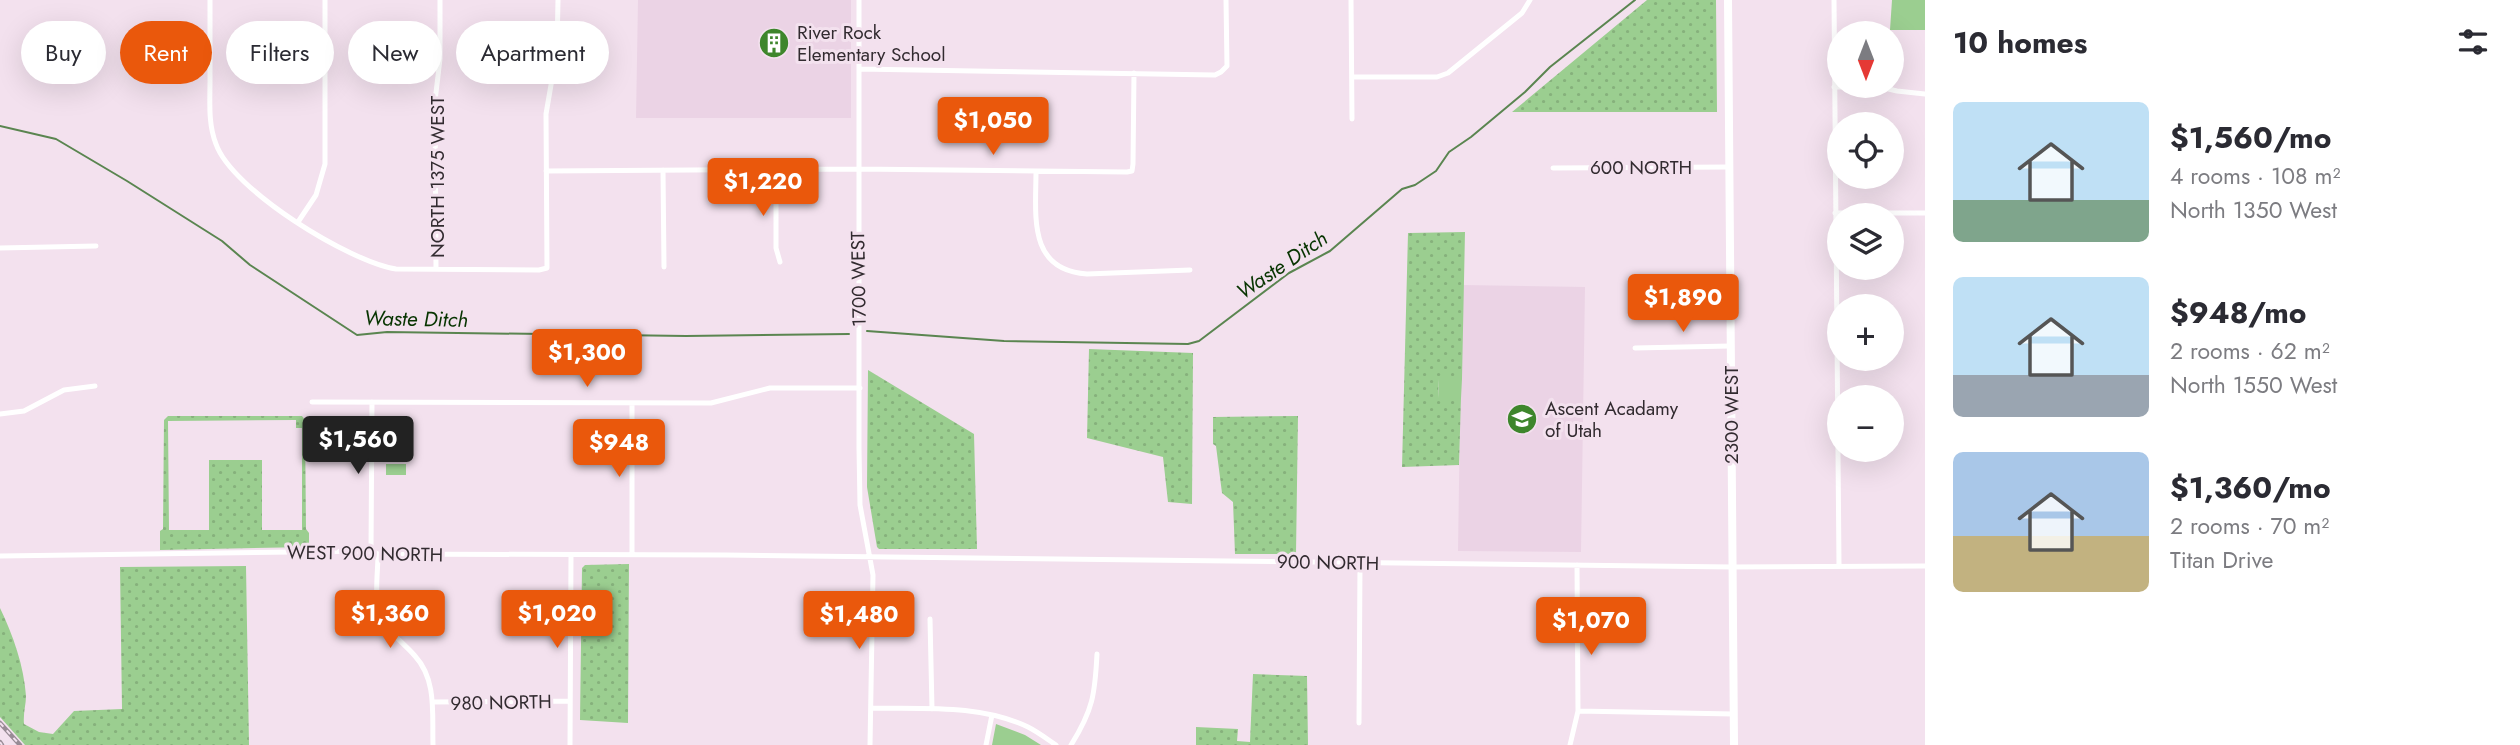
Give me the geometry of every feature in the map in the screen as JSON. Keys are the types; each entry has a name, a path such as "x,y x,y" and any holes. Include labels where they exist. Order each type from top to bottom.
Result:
{"main road":[{"name":"2300 WEST","path":"1728,0 1734,745"}],"street":[{"path":"210,0 210,120 215,142 225,163 239,180 298,222 369,263 397,270 547,268 546,114 557,50 558,0"},
{"path":"298,222 316,195 325,164 325,0"},
{"name":"NORTH 1375 WEST","path":"436,269 435,101 440,59 440,0"},
{"name":"1700 WEST","path":"859,0 860,505 873,575 870,745"},
{"path":"859,69 1214,75 1227,66 1226,0"},
{"path":"1350,0 1352,119"},
{"path":"1834,0 1834,21"},
{"path":"1352,77 1437,77 1448,73 1521,13 1530,1"},
{"path":"546,171 1132,171 1134,73"},
{"path":"1904,92 1925,94"},
{"path":"1834,98 1835,203"},
{"name":"600 NORTH","path":"1553,168 1729,167"},
{"path":"663,170 664,268"},
{"path":"776,170 776,248 780,262"},
{"path":"1036,171 1036,230 1041,246 1052,262 1067,271 1087,274 1190,270"},
{"path":"1904,213 1925,213"},
{"path":"0,248 96,246"},
{"path":"1836,280 1839,565"},
{"path":"1635,348 1730,346"},
{"path":"0,414 24,411 64,390 95,386"},
{"path":"312,402 711,403 770,388 860,388"},
{"path":"372,402 378,606 386,626 422,665 430,684 433,745"},
{"path":"632,403 632,554"},
{"name":"WEST 900 NORTH","path":"0,556 375,552 731,555"},
{"path":"570,745 571,555"},
{"name":"900 NORTH","path":"731,555 1732,567 1925,566"},
{"path":"1359,723 1360,562"},
{"path":"1570,745 1578,711 1577,565"},
{"path":"930,619 932,709"},
{"path":"1071,745 1088,719 1096,691 1097,654"},
{"name":"980 NORTH","path":"432,702 570,701"},
{"path":"871,708 964,710 992,715 1028,727 1056,745"},
{"path":"1578,711 1734,714"},
{"path":"986,745 992,715"}],"shaded area":[{"path":"638,0 851,0 851,118 636,118"},
{"name":"Ascent Acadamy of Utah","path":"1462,285 1585,287 1581,552 1458,551"}],"green space":[{"path":"1647,0 1716,0 1717,112 1512,112"},
{"path":"1892,0 1925,0 1925,30 1904,30 1904,21 1891,21"},
{"path":"1465,232 1462,379 1439,379 1438,398 1461,398 1459,465 1402,467 1408,233"},
{"path":"1089,349 1193,353 1192,504 1168,502 1163,457 1087,438"},
{"path":"868,370 974,434 977,549 877,547 867,487"},
{"path":"1439,379 1462,379 1461,398 1438,398"},
{"path":"168,416 302,416 305,420 306,529 309,533 309,547 160,550 160,531 163,529 164,420","holes":["296,420 296,428 302,428 302,530 262,530 262,460 209,460 209,530 169,530 168,421"]},
{"path":"1298,416 1296,554 1235,554 1233,502 1222,493 1216,446 1213,444 1213,417"},
{"path":"386,464 406,464 406,475 386,475"},
{"path":"629,564 628,723 580,720 582,568 585,565"},
{"path":"246,566 249,745 25,745 0,717 0,608 23,673 26,696 24,724 39,732 53,734 74,711 122,709 120,567"},
{"path":"1253,674 1307,676 1308,745 1196,745 1196,727 1238,729 1237,741 1250,742"},
{"path":"996,724 1025,735 1041,745 992,745"}],"waterway":[{"name":"Waste Ditch","path":"867,331 1004,341 1188,344 1199,341 1289,273 1330,251 1402,189 1415,185 1436,171 1449,152 1471,137 1525,92 1550,67 1635,0"},
{"name":"Waste Ditch","path":"0,126 56,139 222,241 250,265 357,335 387,332 686,336 849,334"}],"railway":[{"path":"0,723 20,745"}],"place":[{"name":"River Rock Elementary School","path":"774,43"},
{"name":"Ascent Acadamy of Utah","path":"1522,419"}]}
